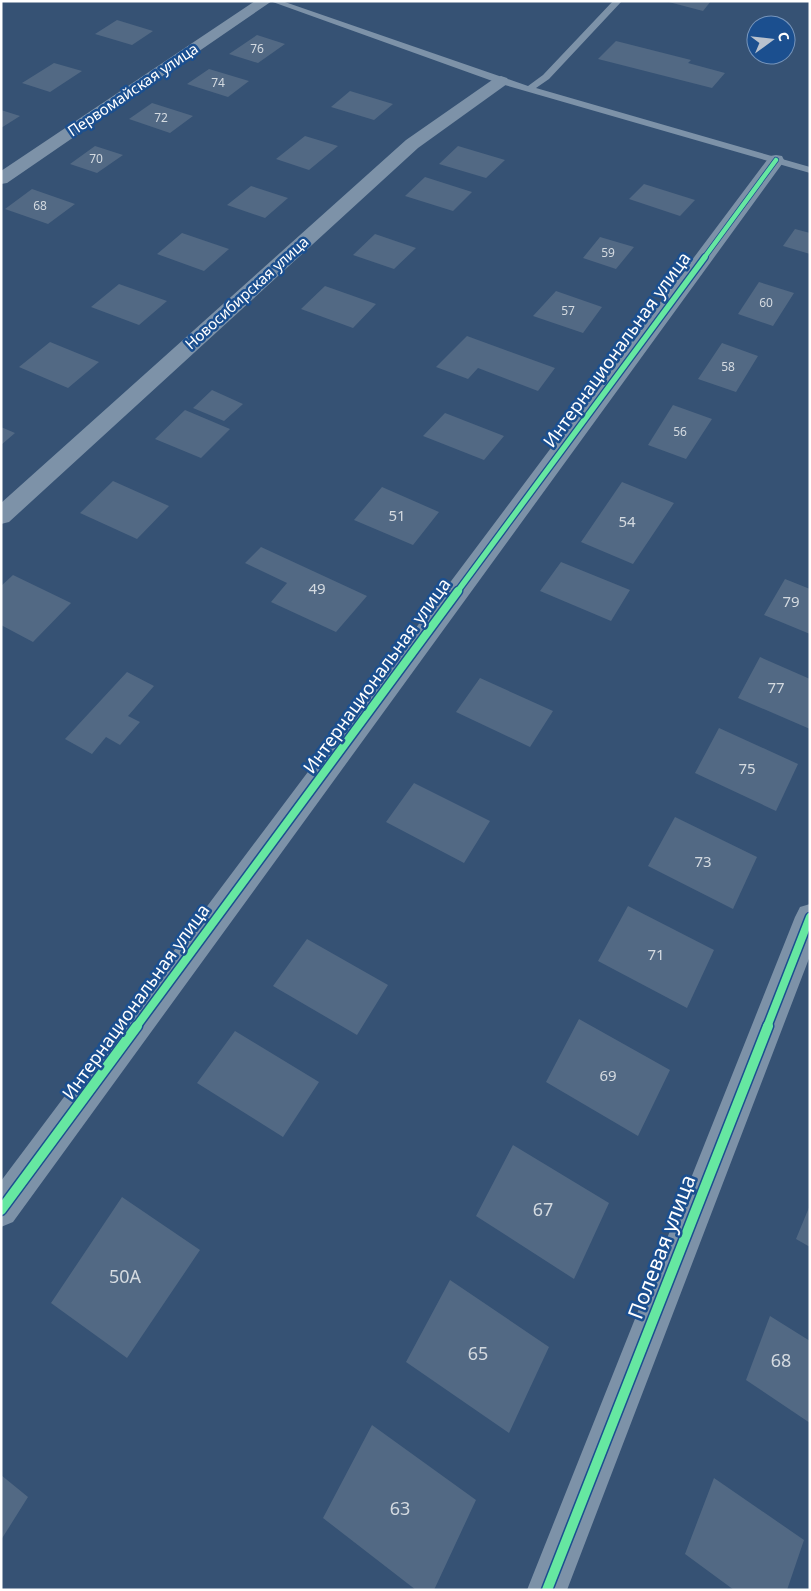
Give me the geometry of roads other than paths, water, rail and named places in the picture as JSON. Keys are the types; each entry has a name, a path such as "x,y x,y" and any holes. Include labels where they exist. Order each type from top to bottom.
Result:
{"street":[{"name":"Первомайская улица","path":"1,179 264,1"},
{"name":"Новосибирская улица","path":"1,516 412,144 501,82"},
{"name":"Интернациональная улица","path":"1,1210 776,160"},
{"name":"Полевая улица","path":"547,1590 810,917"}],"lane":[{"path":"274,1 501,82 810,170"},
{"path":"529,89 546,77 618,1"}]}
